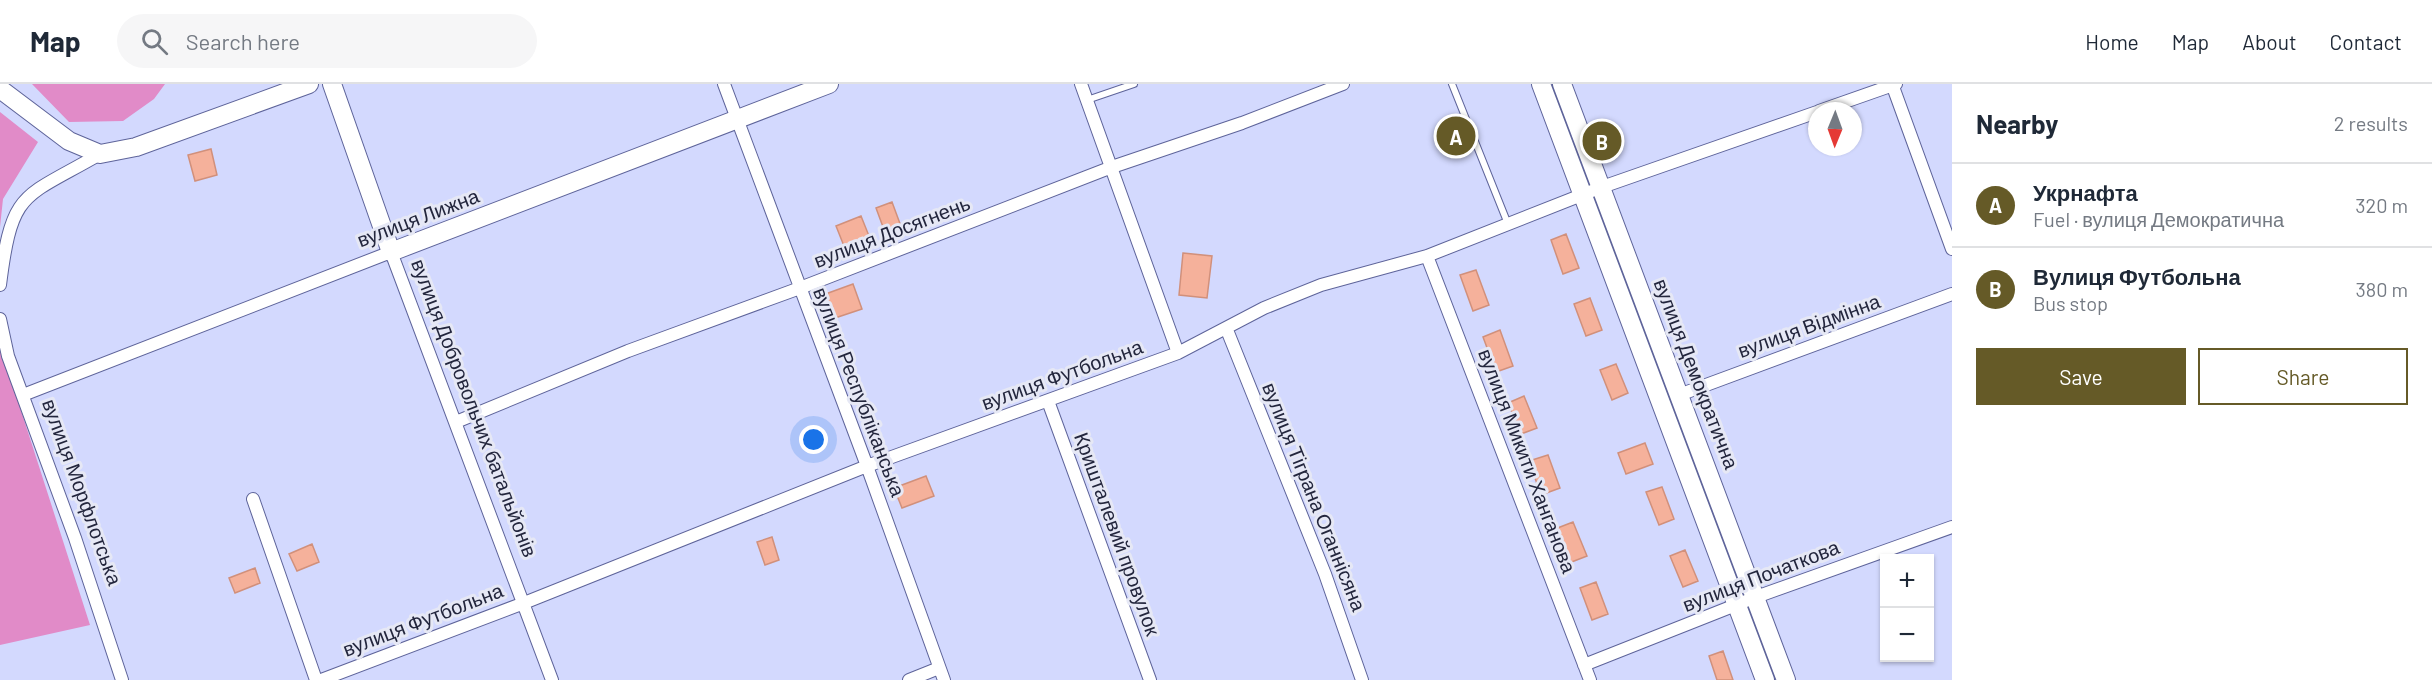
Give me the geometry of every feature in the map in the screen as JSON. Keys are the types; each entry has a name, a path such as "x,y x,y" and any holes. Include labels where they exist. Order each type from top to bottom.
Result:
{"street":[{"path":"0,285 5,243 13,217 23,200 42,185 100,154 136,147 309,84"},
{"name":"вулиця Добровольчих батальйонів","path":"332,84 391,252 552,680"},
{"name":"вулиця Республіканська","path":"724,84 867,466 941,674"},
{"name":"вулиця Лижна","path":"23,395 131,356 391,252 829,84"},
{"path":"1081,84 1178,353"},
{"name":"вулиця Досягнень","path":"456,422 628,351 800,288 1112,167 1242,123 1343,84"},
{"path":"1542,84 1765,680"},
{"name":"вулиця Демократична","path":"1562,84 1786,680"},
{"path":"1893,84 1952,249"},
{"name":"вулиця Футбольна","path":"1843,102 1893,84"},
{"path":"0,89 69,141 100,154"},
{"name":"вулиця Футбольна","path":"318,680 524,603 867,466 1178,353 1227,330 1264,308 1321,285 1426,256 1602,187 1808,115"},
{"name":"вулиця Микити Ханганова","path":"1426,256 1590,680"},
{"name":"вулиця Відмінна","path":"1679,395 1952,294"},
{"name":"вулиця Морфлотська","path":"0,319 8,356 122,680"},
{"name":"вулиця Тіграна Оганнісяна","path":"1227,330 1325,574 1362,680"},
{"name":"Кришталевий провулок","path":"1048,401 1150,680"},
{"path":"253,499 318,680"},
{"name":"вулиця Початкова","path":"1584,664 1756,597 1952,527"},
{"path":"909,680 941,674"}],"lane":[{"path":"1087,100 1134,84"},
{"path":"1452,84 1508,225"}],"shaded area":[{"path":"32,84 165,84 154,99 123,121 69,122"},
{"path":"0,112 38,142 3,199 0,227"},
{"path":"0,345 90,625 0,645"}],"building":[{"path":"211,149 217,175 195,181 188,155"},
{"path":"892,202 902,229 886,235 876,208"},
{"path":"861,216 871,241 846,251 836,226"},
{"path":"1566,234 1579,268 1563,274 1551,240"},
{"path":"1183,253 1212,256 1207,298 1179,295"},
{"path":"1476,270 1489,305 1473,311 1460,275"},
{"path":"853,284 862,309 829,320 820,296"},
{"path":"1590,298 1602,330 1586,336 1574,304"},
{"path":"1500,330 1513,366 1496,372 1483,337"},
{"path":"1616,364 1628,393 1612,400 1600,370"},
{"path":"1524,396 1537,428 1521,434 1508,403"},
{"path":"1645,443 1653,464 1626,474 1618,453"},
{"path":"1548,455 1560,488 1541,495 1529,461"},
{"path":"926,476 934,496 902,508 894,488"},
{"path":"1662,487 1674,519 1659,525 1646,492"},
{"path":"1573,522 1587,556 1569,563 1555,529"},
{"path":"772,537 779,560 765,565 757,542"},
{"path":"312,544 319,562 297,571 289,554"},
{"path":"1685,550 1698,581 1683,587 1670,556"},
{"path":"255,568 260,583 235,593 229,578"},
{"path":"1596,582 1608,614 1592,620 1580,588"},
{"path":"1723,651 1733,680 1717,680 1709,656"}],"place":[{"name":"Укрнафта","path":"1456,136"},
{"name":"Вулиця Футбольна","path":"1602,141"}]}
